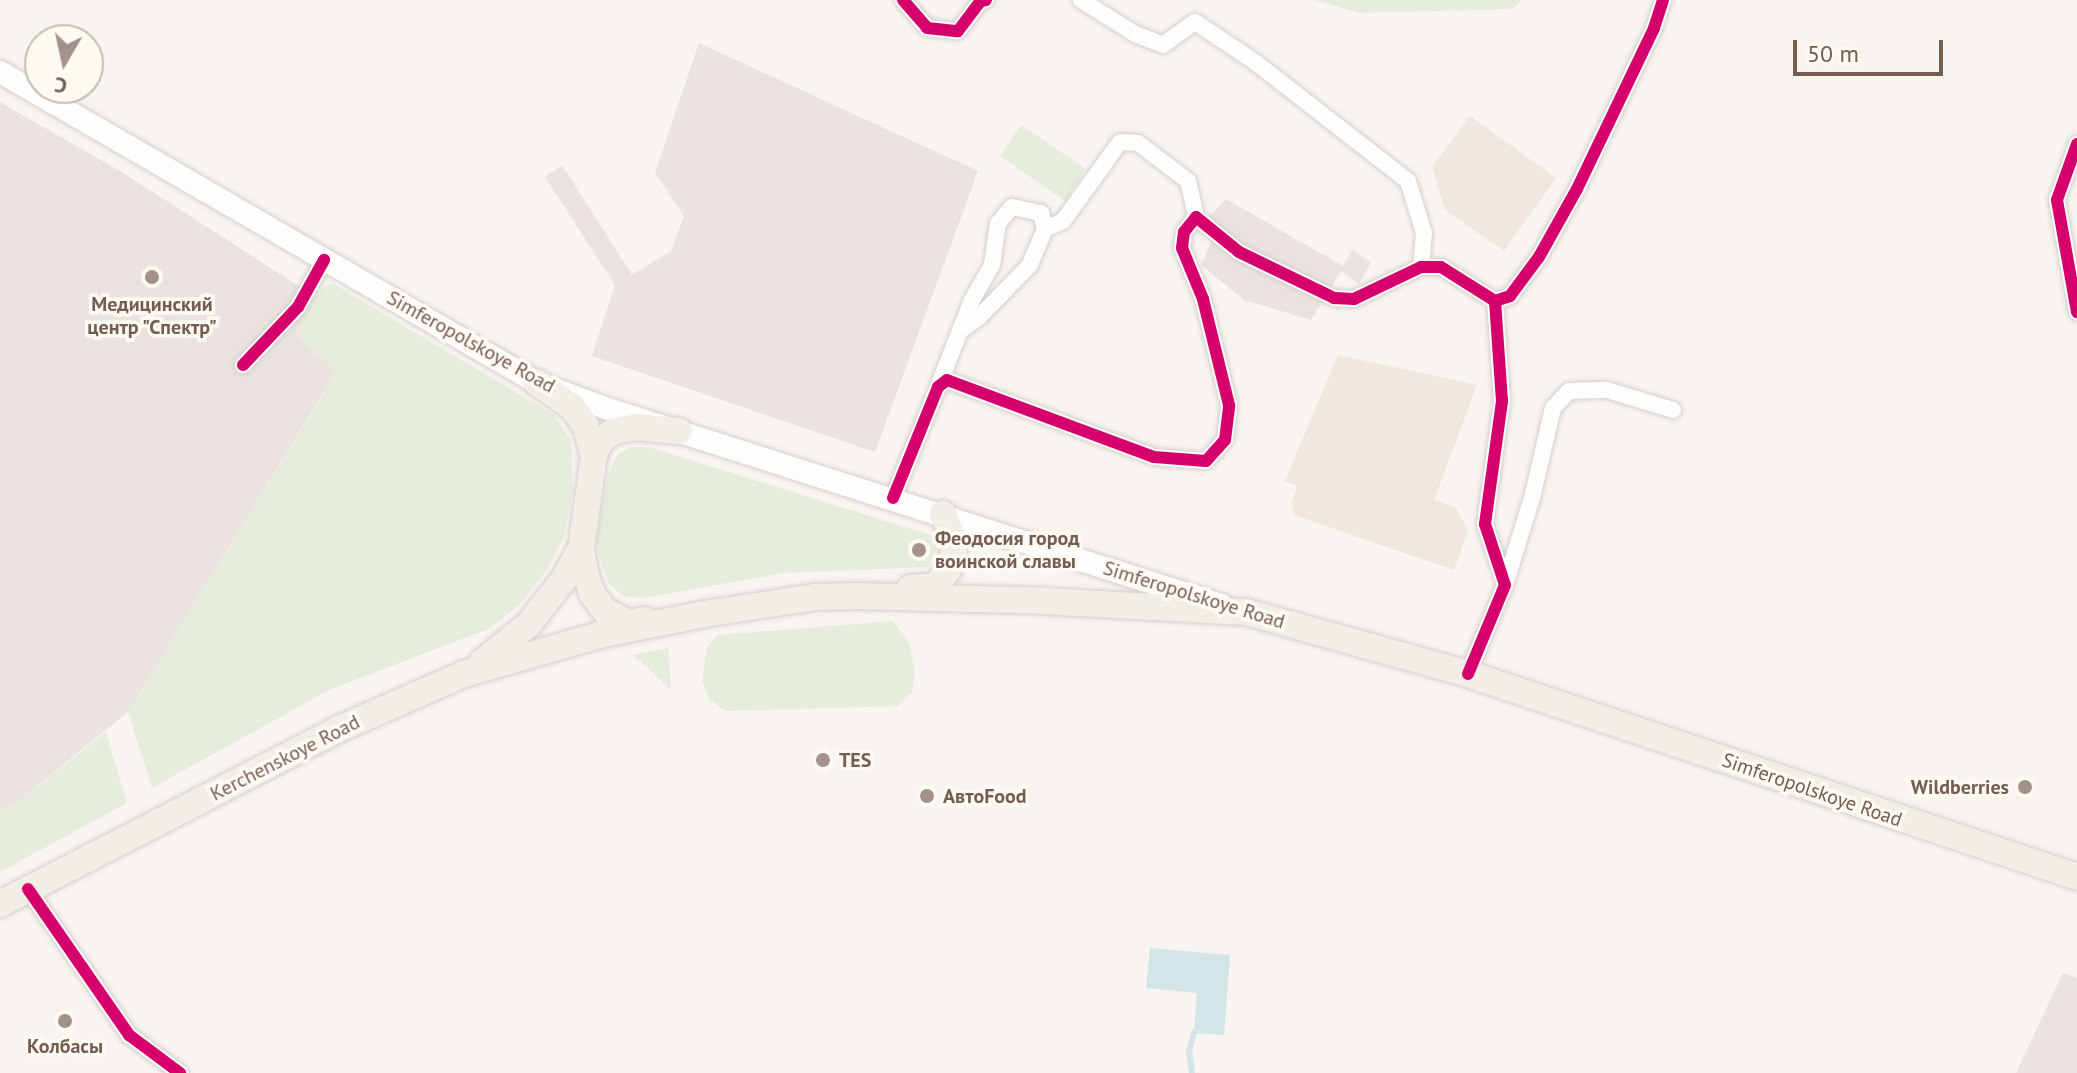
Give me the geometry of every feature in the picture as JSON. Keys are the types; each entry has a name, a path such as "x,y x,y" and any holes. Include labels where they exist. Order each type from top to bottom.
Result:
{"main road":[{"name":"Simferopolskoye Road","path":"0,72 536,382 605,408 1246,612 1468,674 2077,877"},
{"path":"536,382 572,407 585,425 594,456"},
{"path":"464,674 501,650 529,624 564,579 581,548 594,456 600,441 614,431 636,427 679,431"},
{"path":"899,596 903,588 936,586 948,570 954,552 952,535 943,514"},
{"path":"581,548 592,594 606,612 629,623 815,597 899,596 1246,612"},
{"name":"Kerchenskoye Road","path":"0,904 341,728 464,674 581,640 704,614"}],"street":[{"path":"903,0 927,28 958,31 981,1 986,0"},
{"path":"1081,0 1135,34 1163,45 1195,22 1255,62 1408,181 1424,233 1421,267"},
{"path":"1495,301 1510,296 1539,257 1577,189 1654,28 1663,0"},
{"path":"1045,229 1063,221 1120,142 1138,143 1188,181 1196,217 1239,252 1334,298 1354,299 1421,267 1441,267 1495,301"},
{"path":"2077,144 2057,200 2077,312"},
{"path":"893,498 961,330 992,265 998,223 1012,207 1024,207 1041,213 1045,229 1030,265 979,317 961,330"},
{"path":"938,387 947,380 1154,457 1206,461 1225,440 1229,405 1203,299 1182,248 1184,232 1196,217"},
{"path":"243,365 298,307 324,260"},
{"path":"1495,301 1502,401 1485,524 1505,585"},
{"path":"1468,674 1505,585 1532,498 1553,408 1569,391 1607,390 1673,410"},
{"path":"28,889 129,1035 180,1073"}],"shaded area":[{"path":"699,43 978,171 875,452 592,356 615,285 545,177 562,165 632,275 671,251 684,216 655,173"},
{"path":"0,102 125,174 314,296 296,335 336,372 128,712 15,804 0,811"},
{"path":"1470,116 1556,178 1504,251 1445,210 1432,167"},
{"path":"1226,199 1343,266 1352,250 1371,262 1359,284 1341,271 1311,320 1244,300 1201,265 1217,228 1206,220"},
{"path":"1338,355 1477,385 1434,500 1455,507 1468,530 1454,570 1294,515 1292,503 1297,485 1285,481"},
{"path":"1150,948 1230,955 1224,1035 1194,1033 1197,993 1146,988"},
{"path":"2063,973 2077,978 2077,1073 2016,1073"}],"green space":[{"path":"1315,0 1522,0 1513,9 1360,13"},
{"path":"1021,125 1086,169 1065,201 1000,156"},
{"path":"333,284 553,414 571,440 573,491 564,537 548,568 522,602 491,628 329,690 152,788 128,712 336,373 296,335 314,296 321,288"},
{"path":"630,447 649,447 937,537 936,550 929,567 783,573 643,598 623,596 609,584 596,545 606,482 616,456"},
{"path":"893,621 910,644 915,674 912,693 897,706 725,711 710,700 702,682 707,647 718,635"},
{"path":"668,648 671,689 633,655"},
{"path":"106,732 127,803 0,872 0,811 15,804"}],"waterway":[{"path":"1192,1073 1189,1051 1194,1033"}],"cycle path":[{"path":"903,0 927,28 958,31 981,1 986,0"},
{"path":"1468,674 1505,585 1485,524 1502,401 1495,301 1510,296 1539,257 1577,189 1654,28 1663,0"},
{"path":"2077,144 2057,200 2077,312"},
{"path":"893,498 938,387 947,380 1154,457 1206,461 1225,440 1229,405 1203,299 1182,248 1184,232 1196,217 1239,252 1334,298 1354,299 1421,267 1441,267 1495,301"},
{"path":"243,365 298,307 324,260"},
{"path":"28,889 129,1035 180,1073"}],"place":[{"name":"Медицинский центр \"Спектр\"","path":"152,277"},
{"name":"Феодосия город воинской славы","path":"919,550"},
{"name":"TES","path":"823,760"},
{"name":"Wildberries","path":"2025,787"},
{"name":"АвтоFood","path":"927,796"},
{"name":"Колбасы","path":"65,1021"}]}
